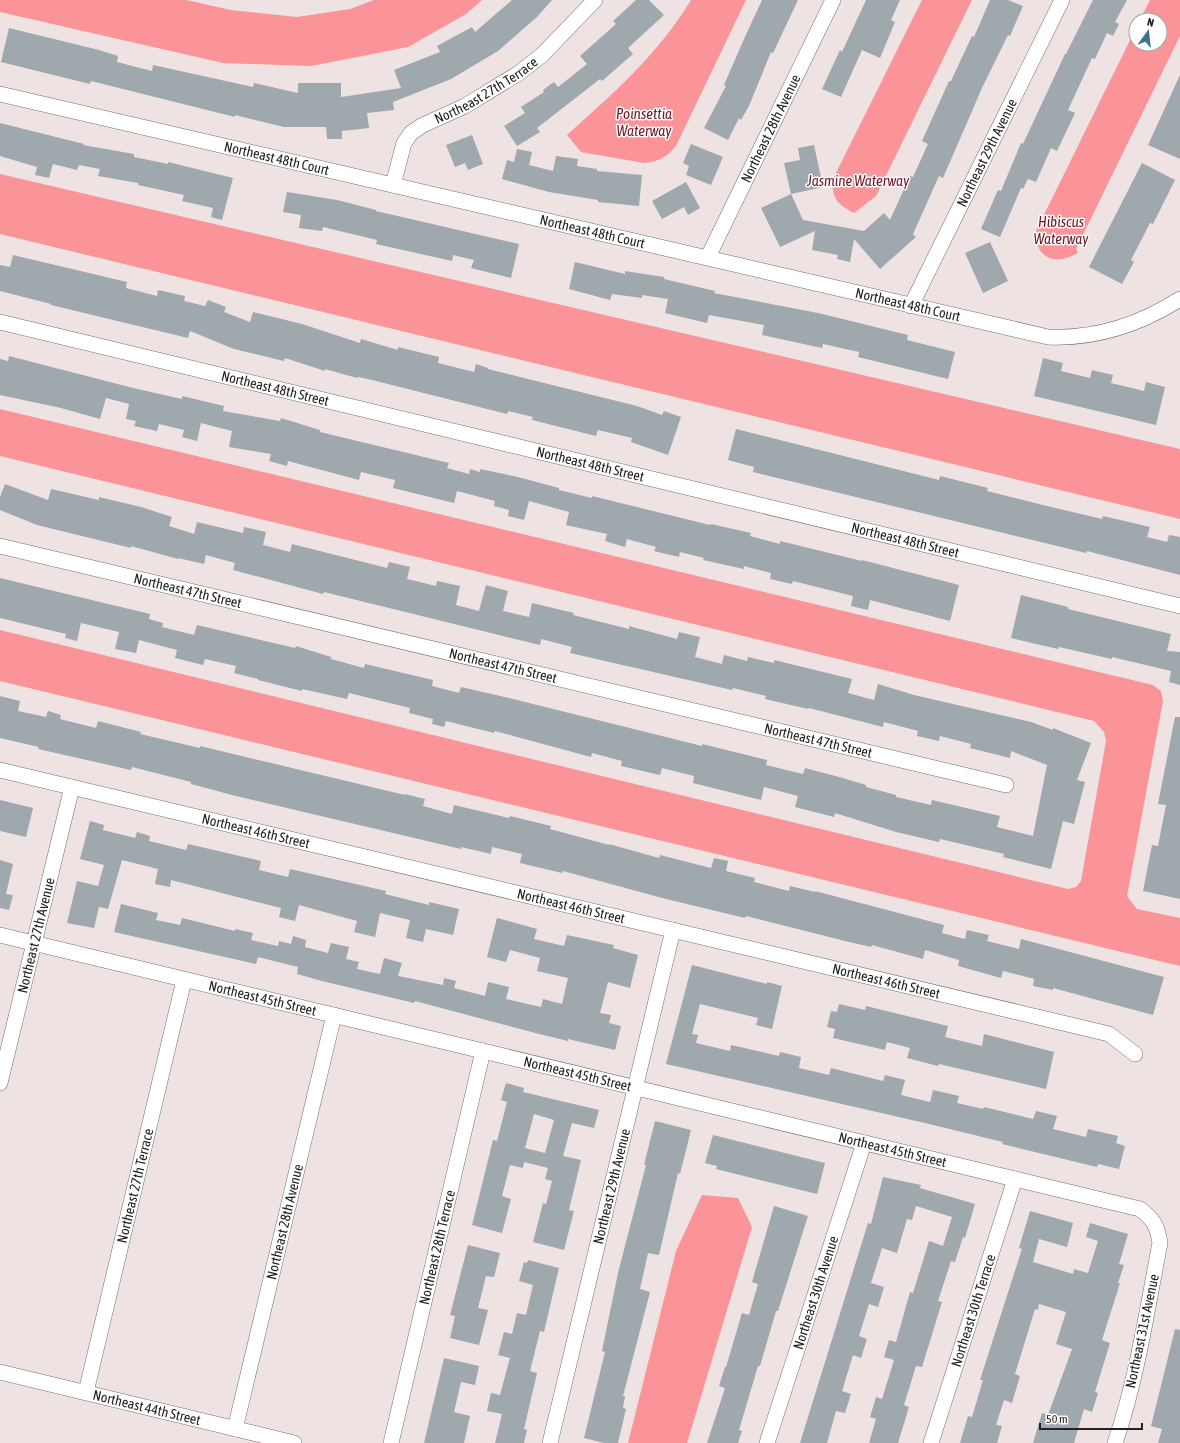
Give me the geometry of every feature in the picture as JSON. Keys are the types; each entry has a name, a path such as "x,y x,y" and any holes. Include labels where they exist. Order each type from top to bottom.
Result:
{"street":[{"name":"Northeast 27th Terrace","path":"393,185 404,143 411,133 423,125 465,106 519,73 542,55 595,0"},
{"name":"Northeast 28th Avenue","path":"708,257 833,0"},
{"name":"Northeast 29th Avenue","path":"912,306 1062,0"},
{"name":"Northeast 48th Court","path":"0,94 708,257 1033,334 1066,338 1112,331 1135,323 1180,299"},
{"name":"Northeast 48th Street","path":"0,322 1180,606"},
{"name":"Northeast 47th Street","path":"0,546 1006,785"},
{"name":"Northeast 46th Street","path":"0,770 1109,1034 1135,1054"},
{"name":"Northeast 27th Avenue","path":"0,1084 72,787"},
{"name":"Northeast 29th Avenue","path":"550,1443 673,930"},
{"name":"Northeast 45th Street","path":"0,935 1140,1209 1152,1218"},
{"name":"Northeast 27th Terrace","path":"86,1392 184,980"},
{"name":"Northeast 28th Avenue","path":"235,1429 334,1015"},
{"name":"Northeast 28th Terrace","path":"391,1443 483,1051"},
{"name":"Northeast 30th Avenue","path":"767,1443 864,1143"},
{"name":"Northeast 30th Terrace","path":"931,1443 1015,1179"},
{"name":"Northeast 31st Avenue","path":"1115,1443 1124,1419 1141,1347 1160,1244 1158,1231 1152,1218"},
{"name":"Northeast 44th Street","path":"0,1372 294,1443"}],"water":[{"path":"0,0 186,0 231,10 297,17 350,9 374,0 482,0 466,14 408,47 311,66 223,63 0,12"},
{"name":"Poinsettia Waterway","path":"691,0 746,0 676,146 662,158 644,163 581,152 567,135 618,88 650,55 665,38"},
{"name":"Jasmine Waterway","path":"922,0 972,0 876,196 854,213 840,204 837,200 833,191 833,179"},
{"name":"Hibiscus Waterway","path":"1150,0 1180,0 1180,36 1076,249 1078,253 1062,259 1048,257 1043,254 1039,248 1036,231 1128,44 1128,52 1168,52 1168,12 1144,12"},
{"path":"0,174 1180,449 1180,519 0,234"},
{"path":"0,409 1153,685 1161,691 1163,701 1127,896 1137,909 1180,918 1180,966 0,681 0,630 1068,889 1076,887 1081,881 1106,741 1104,732 1094,721 0,456"},
{"path":"702,1195 738,1198 752,1227 687,1443 628,1443 676,1251"}],"building":[{"path":"512,0 552,0 537,17 498,51 451,79 393,102 394,110 367,113 369,128 342,131 342,139 327,139 326,127 284,127 235,115 235,117 91,81 90,84 1,62 9,28 99,50 118,56 117,62 152,71 153,65 253,87 254,83 298,93 298,83 341,83 341,97 401,88 394,70 440,52 437,46 472,27 475,32"},
{"path":"636,0 649,0 664,15 628,48 633,54 602,81 600,79 537,128 540,132 517,146 504,126 525,113 521,107 544,92 543,90 554,82 558,87 587,64 580,56 616,24 613,21"},
{"path":"762,0 798,0 773,53 771,52 749,106 741,120 739,118 728,140 704,128 726,86 724,85"},
{"path":"866,0 900,0 891,20 895,22 880,58 862,50 841,97 822,89 840,50 842,52"},
{"path":"990,0 1008,0 1023,6 1010,36 1008,35 982,88 943,178 939,176 913,234 916,237 880,269 854,239 850,262 837,259 838,255 812,250 815,231 780,247 761,208 791,194 803,220 864,231 884,213 890,220 910,176 913,177 928,144 922,141 949,81 951,81 972,36 974,37"},
{"path":"1093,0 1127,0 1115,22 1119,24 1113,36 1107,33 1095,59 1092,58 1068,110 1075,113 1057,151 1051,148 1036,182 1028,179 1023,189 1021,188 1000,237 981,229 998,190 1001,191 1021,143 1023,144 1065,54"},
{"path":"1180,75 1180,159 1148,145"},
{"path":"0,123 84,144 83,145 134,154 134,157 168,164 168,162 233,178 222,220 211,217 213,208 182,201 184,195 138,185 138,183 98,176 100,169 79,165 77,170 53,164 49,178 35,175 37,167 0,156"},
{"path":"472,135 483,164 468,170 465,163 455,167 446,145"},
{"path":"691,144 723,157 711,185 686,175 689,166 683,163"},
{"path":"814,145 823,187 791,194 784,163 800,160 798,148"},
{"path":"517,149 532,152 529,165 553,171 556,156 578,159 577,166 597,169 597,171 642,175 639,206 598,202 598,200 549,192 502,179 507,160 514,162"},
{"path":"1142,163 1175,180 1153,224 1150,223 1131,260 1134,262 1122,284 1089,267"},
{"path":"686,182 700,208 688,215 684,207 662,219 652,201"},
{"path":"287,192 337,200 376,211 519,244 511,278 471,268 474,260 453,255 452,261 376,244 377,240 323,227 322,231 299,228 301,215 283,212"},
{"path":"990,242 1008,281 983,293 965,253"},
{"path":"13,255 127,282 126,288 157,296 158,290 185,296 184,301 205,306 208,300 226,307 224,312 250,322 253,312 302,324 360,343 361,339 398,350 398,347 439,357 438,363 474,372 476,364 488,369 637,406 662,415 664,411 681,417 668,455 631,442 632,438 598,430 596,436 532,420 533,417 508,411 507,414 372,380 357,378 325,369 325,371 285,358 284,361 234,349 190,331 188,338 51,305 0,291 0,265 10,267"},
{"path":"575,262 625,274 625,271 664,277 664,279 715,291 714,293 818,313 908,335 907,340 955,352 948,379 858,357 859,352 823,344 822,348 762,335 764,325 709,315 707,323 665,313 668,299 642,295 642,298 612,294 610,300 569,289"},
{"path":"9,356 133,388 182,399 182,396 224,406 223,411 280,421 281,418 320,430 320,432 449,463 447,468 469,474 470,469 480,472 480,469 518,477 559,488 559,490 592,498 592,496 710,525 751,533 750,536 780,544 780,541 959,585 950,621 870,600 868,610 851,606 853,596 793,581 792,584 770,579 771,573 744,566 744,569 703,560 704,558 680,552 679,557 654,551 656,547 627,539 625,547 605,541 607,534 566,525 569,512 529,501 524,520 508,516 509,510 494,506 495,501 457,491 454,503 393,488 395,480 361,472 359,480 288,461 287,466 269,461 271,454 229,447 232,431 201,423 197,441 182,437 184,430 159,424 157,431 134,426 136,421 126,419 129,404 106,398 100,419 61,408 0,395 0,359 8,361"},
{"path":"1043,358 1063,363 1061,371 1090,378 1092,370 1113,375 1111,383 1144,391 1146,382 1165,387 1156,425 1034,396"},
{"path":"736,429 939,480 940,476 988,488 987,491 1047,506 1102,519 1103,516 1150,527 1147,537 1167,542 1169,535 1180,537 1180,575 1087,551 1086,553 753,472 754,467 728,460"},
{"path":"5,484 48,500 51,489 99,500 99,497 141,507 172,517 169,526 194,534 197,522 243,533 244,527 266,532 263,545 290,552 292,544 387,568 389,562 410,567 407,579 436,586 437,581 460,586 456,605 479,611 486,585 508,591 503,611 529,617 532,603 574,613 573,615 629,629 629,626 677,639 679,632 700,637 695,657 722,664 724,655 747,661 748,657 774,663 774,660 852,679 848,693 874,700 878,684 914,695 1031,722 1053,730 1053,728 1091,743 1077,780 1085,782 1074,824 1063,821 1051,869 1003,857 1004,854 940,839 939,842 896,832 835,813 834,817 795,807 798,796 764,787 761,800 693,783 694,776 662,768 660,775 621,766 622,761 592,753 591,757 495,731 494,733 446,721 444,727 432,724 433,719 409,713 410,708 349,693 347,699 302,689 302,691 258,680 234,673 236,666 205,659 203,665 175,658 177,650 139,640 136,653 115,649 119,632 81,623 77,641 65,638 66,634 0,618 0,578 150,614 149,619 163,623 162,627 194,635 197,625 295,648 296,646 331,657 331,659 364,668 365,664 433,680 432,686 459,693 461,687 702,746 702,744 767,760 766,765 803,774 805,768 866,785 866,787 896,795 896,797 931,805 932,800 1000,816 997,827 1033,836 1047,765 1011,751 1010,758 970,748 971,744 940,736 939,741 917,736 918,731 884,722 883,727 809,708 765,699 766,696 733,688 732,690 570,653 572,647 541,639 540,645 324,592 323,594 233,570 235,563 206,555 204,564 37,525 0,510 0,497"},
{"path":"1021,595 1068,607 1068,609 1171,634 1167,651 1180,652 1180,685 1169,682 1171,671 1112,657 1112,659 1059,647 1058,649 1011,638"},
{"path":"0,696 20,701 18,711 46,717 48,711 61,715 60,719 96,728 98,721 141,732 140,734 200,748 200,746 425,799 423,806 452,814 454,805 509,818 510,816 551,826 550,829 659,858 660,855 711,868 714,858 728,861 726,871 755,878 754,882 789,891 790,886 815,891 944,925 942,933 965,939 967,930 989,935 987,941 1019,949 1021,939 1164,977 1153,1015 1053,988 1053,990 1033,986 1034,979 1003,971 1001,978 958,966 959,960 925,950 923,959 872,945 871,947 746,916 745,918 666,899 563,871 562,873 520,863 522,854 492,847 491,854 461,847 461,849 232,795 191,784 191,782 132,767 131,770 38,749 39,747 0,738"},
{"path":"1175,717 1180,717 1180,899 1143,891 1152,845 1158,846 1166,805 1158,804"},
{"path":"0,800 33,808 26,837 0,831"},
{"path":"90,821 104,825 103,830 135,838 137,832 150,836 149,841 186,850 188,844 261,861 259,870 288,877 290,869 386,891 385,894 429,905 429,902 459,909 453,935 426,929 423,942 406,938 410,920 380,913 375,937 354,932 357,921 299,905 295,921 279,917 281,908 171,880 170,887 155,884 158,869 122,860 108,909 99,907 94,928 67,923 77,881 98,886 104,865 80,859"},
{"path":"0,860 13,864 6,894 13,895 9,910 0,908"},
{"path":"121,904 158,913 156,920 180,925 182,918 235,931 235,929 253,933 251,940 278,946 279,941 291,944 293,936 306,940 305,947 328,953 331,943 349,947 346,959 359,962 357,969 380,974 384,958 402,963 398,976 443,985 444,978 456,981 454,988 485,996 488,982 509,987 506,999 541,1007 543,999 562,1004 568,978 537,971 540,958 510,950 506,962 487,957 497,918 537,929 534,939 564,946 567,935 614,945 613,948 638,955 630,988 608,982 600,1013 611,1015 609,1023 621,1026 615,1050 568,1039 568,1041 415,1001 414,1003 322,981 297,974 298,967 258,957 256,964 114,932"},
{"path":"692,965 767,984 767,982 782,986 772,1029 756,1025 758,1018 700,1004 692,1034 698,1035 696,1043 730,1051 731,1045 779,1056 780,1052 801,1057 799,1068 829,1075 831,1068 883,1081 885,1075 905,1080 901,1095 930,1102 933,1090 959,1096 957,1103 983,1109 984,1107 1033,1119 1036,1111 1057,1116 1053,1129 1086,1137 1088,1129 1118,1136 1116,1143 1125,1146 1119,1169 1098,1164 1097,1167 1002,1144 1003,1142 925,1123 666,1064"},
{"path":"839,1004 865,1010 866,1006 948,1026 945,1037 982,1046 984,1034 1054,1052 1046,1089 907,1058 910,1048 887,1042 885,1050 833,1038 835,1029 827,1027 831,1011 837,1012"},
{"path":"506,1083 524,1088 523,1092 599,1110 594,1128 572,1123 563,1156 581,1160 569,1210 574,1211 564,1250 533,1242 543,1203 546,1204 552,1181 545,1179 548,1168 524,1162 523,1168 510,1165 502,1196 511,1199 502,1233 472,1225 493,1140 497,1141 507,1102 501,1100","holes":["534,1114 554,1120 545,1153 525,1148"]},
{"path":"655,1121 691,1130 680,1174 678,1173 659,1255 648,1253 640,1289 650,1292 623,1396 625,1396 623,1408 626,1409 618,1443 604,1443 584,1438 605,1352 602,1351 618,1273 646,1165 644,1165"},
{"path":"713,1135 825,1163 817,1194 716,1169 717,1166 705,1163"},
{"path":"883,1177 921,1185 920,1188 975,1204 965,1238 963,1237 955,1262 951,1261 938,1301 942,1302 922,1367 916,1366 904,1405 909,1407 898,1443 869,1443 876,1419 870,1417 876,1397 882,1399 894,1360 884,1357 889,1340 896,1342 910,1292 913,1293 929,1241 943,1246 952,1217 916,1206 912,1220 907,1219 897,1253 882,1248 871,1283 884,1287 878,1307 869,1304 859,1336 867,1339 861,1358 853,1355 842,1391 851,1394 845,1413 836,1411 827,1443 800,1443 868,1223 871,1224"},
{"path":"774,1206 808,1216 778,1311 776,1311 760,1366 758,1366 739,1430 742,1431 738,1443 707,1443 725,1388 719,1386 742,1313 749,1315 758,1284 752,1282"},
{"path":"1030,1211 1073,1223 1067,1247 1039,1239 1033,1262 1073,1274 1074,1269 1088,1273 1098,1241 1086,1237 1090,1223 1128,1234 1119,1264 1124,1265 1118,1283 1120,1283 1102,1340 1110,1343 1095,1392 1098,1393 1092,1412 1084,1409 1074,1443 1033,1443 1042,1413 1048,1415 1072,1349 1056,1344 1066,1312 1039,1304 1038,1310 1035,1309 1015,1374 1020,1376 1012,1403 1004,1400 996,1425 1002,1426 997,1443 960,1443 968,1416 972,1417 983,1380 980,1380 1022,1249 1019,1248"},
{"path":"468,1245 500,1253 494,1277 486,1276 478,1308 488,1310 479,1345 450,1338 455,1316 450,1315"},
{"path":"528,1260 559,1268 544,1332 540,1331 530,1371 537,1373 524,1429 527,1430 524,1443 495,1443 502,1414 487,1411 491,1393 500,1395 510,1358 498,1355 504,1332 512,1334 517,1313 526,1315 533,1285 519,1281 524,1262 527,1263"},
{"path":"1175,1329 1180,1330 1180,1443 1158,1443 1162,1429 1151,1426"},
{"path":"444,1358 479,1366 475,1385 461,1382 454,1412 470,1416 464,1443 424,1443"}]}
